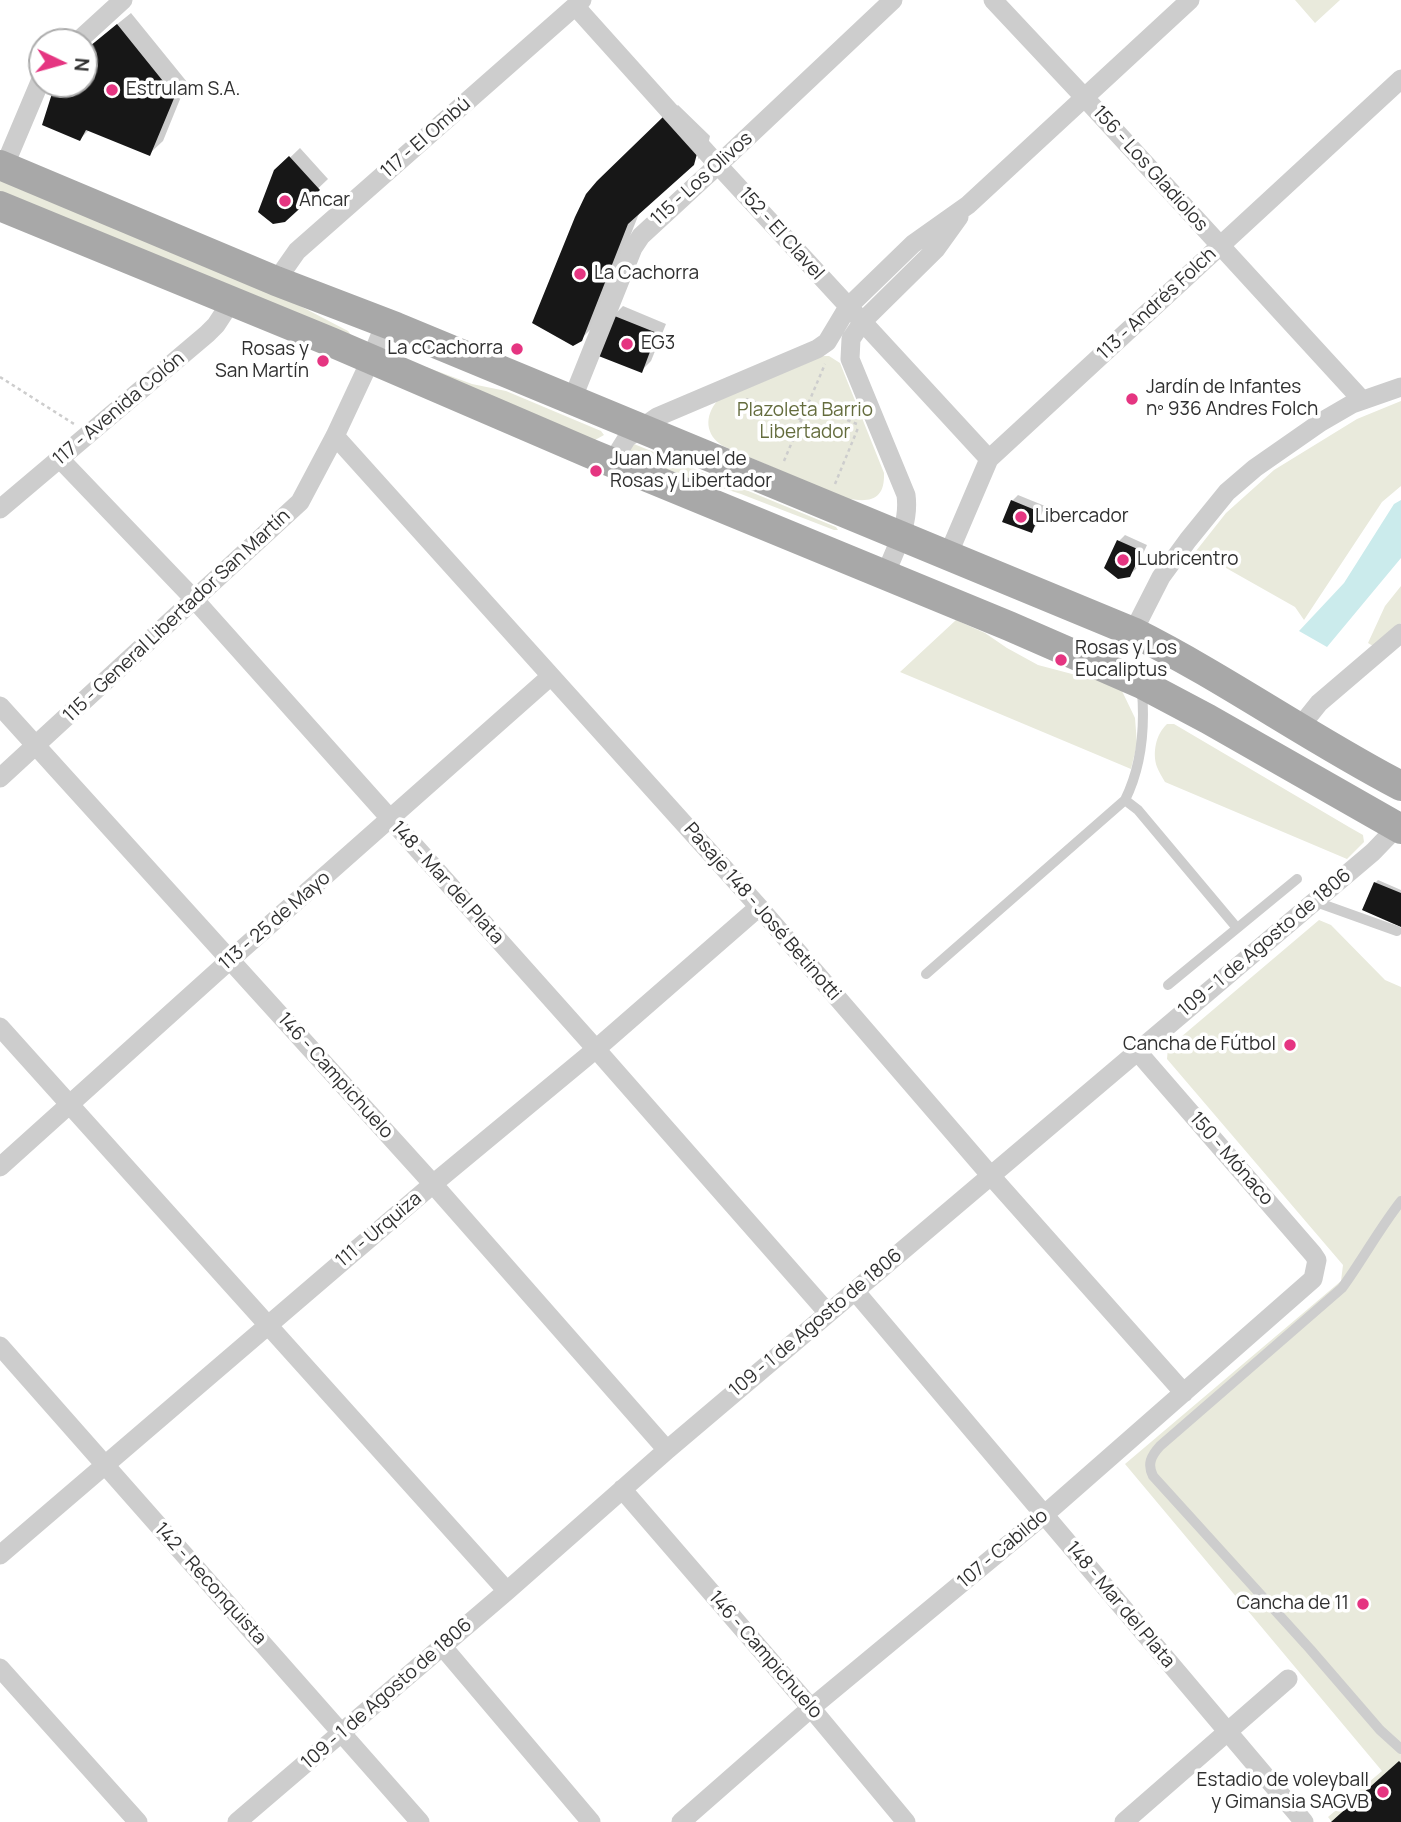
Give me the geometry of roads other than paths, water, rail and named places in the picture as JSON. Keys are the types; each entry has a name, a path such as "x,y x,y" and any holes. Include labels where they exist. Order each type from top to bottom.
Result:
{"main road":[{"path":"2,166 1133,632 1183,657 1401,786"},
{"path":"0,206 1009,626 1142,684 1399,828"}],"street":[{"path":"93,28 124,0"},
{"name":"115 - Los Olivos","path":"572,400 633,248 641,236 893,0"},
{"name":"156 - Los Gladiolos","path":"993,0 1362,400"},
{"path":"612,462 627,438 657,417 817,349 827,342 848,307 922,236 968,205 1190,0"},
{"name":"152 - El Clavel","path":"579,3 718,165 989,459"},
{"name":"117 - El Ombú","path":"276,281 297,251 579,3"},
{"name":"113 - Andrés Folch","path":"948,555 989,459 1401,79"},
{"path":"2,166 33,98"},
{"path":"885,575 907,517 906,495 850,359 851,339 863,321 936,249 968,205"},
{"name":"117 - Avenida Colón","path":"1,507 207,334 231,302"},
{"name":"115 - General Libertador San Martín","path":"0,778 300,502 335,436 385,323"},
{"path":"1133,632 1161,577 1227,492 1321,422 1362,400 1401,387"},
{"name":"Pasaje 148 - José Betinotti","path":"335,436 759,907 991,1176 1184,1393"},
{"name":"148 - Mar del Plata","path":"60,459 194,599 596,1049 828,1314"},
{"path":"1299,728 1319,703 1401,633"},
{"name":"113 - 25 de Mayo","path":"0,1167 551,676"},
{"name":"146 - Campichuelo","path":"0,706 433,1184 667,1450"},
{"name":"109 - 1 de Agosto de 1806","path":"237,1822 667,1450 1399,828"},
{"name":"111 - Urquiza","path":"0,1555 433,1184 596,1049 759,907"},
{"path":"0,1027 507,1591"},
{"name":"150 - Mónaco","path":"1137,1051 1313,1254 1317,1260 1316,1269"},
{"name":"107 - Cabildo","path":"681,1822 811,1708 1044,1516 1306,1287 1313,1279 1316,1269"},
{"name":"148 - Mar del Plata","path":"855,1291 1304,1822"},
{"name":"142 - Reconquista","path":"0,1346 420,1822"},
{"name":"146 - Campichuelo","path":"622,1489 906,1822"},
{"path":"442,1646 591,1822"},
{"path":"0,1668 138,1822"},
{"path":"1124,1822 1288,1679"}],"lane":[{"path":"926,974 1125,800 1137,771 1142,742 1142,684"},
{"path":"1125,800 1138,810 1237,928"},
{"path":"1168,985 1297,879"},
{"path":"1314,901 1400,928"},
{"path":"1401,1201 1382,1225 1362,1261 1342,1288 1160,1446 1150,1461 1149,1468 1153,1476 1310,1649 1380,1731 1401,1749"}],"water":[{"path":"1401,500 1401,558 1327,647 1299,631 1344,583 1394,504"}],"place":[{"name":"Estrulam S.A.","path":"112,90"},
{"name":"Ancar","path":"285,201"},
{"name":"La Cachorra","path":"580,274"},
{"name":"EG3","path":"627,344"},
{"name":"La cCachorra","path":"517,349"},
{"name":"Rosas y San Martín","path":"323,361"},
{"name":"Jardín de Infantes nº 936 Andres Folch","path":"1132,399"},
{"name":"Juan Manuel de Rosas y Libertador","path":"596,471"},
{"name":"Libercador","path":"1021,517"},
{"name":"Lubricentro","path":"1123,560"},
{"name":"Rosas y Los Eucaliptus","path":"1061,660"},
{"name":"Cancha de Fútbol","path":"1290,1045"},
{"name":"Cancha de 11","path":"1363,1604"},
{"name":"Estadio de voleyball y Gimansia SAGVB","path":"1383,1792"}],"park label":[{"name":"Plazoleta Barrio Libertador","path":"805,422"}]}
